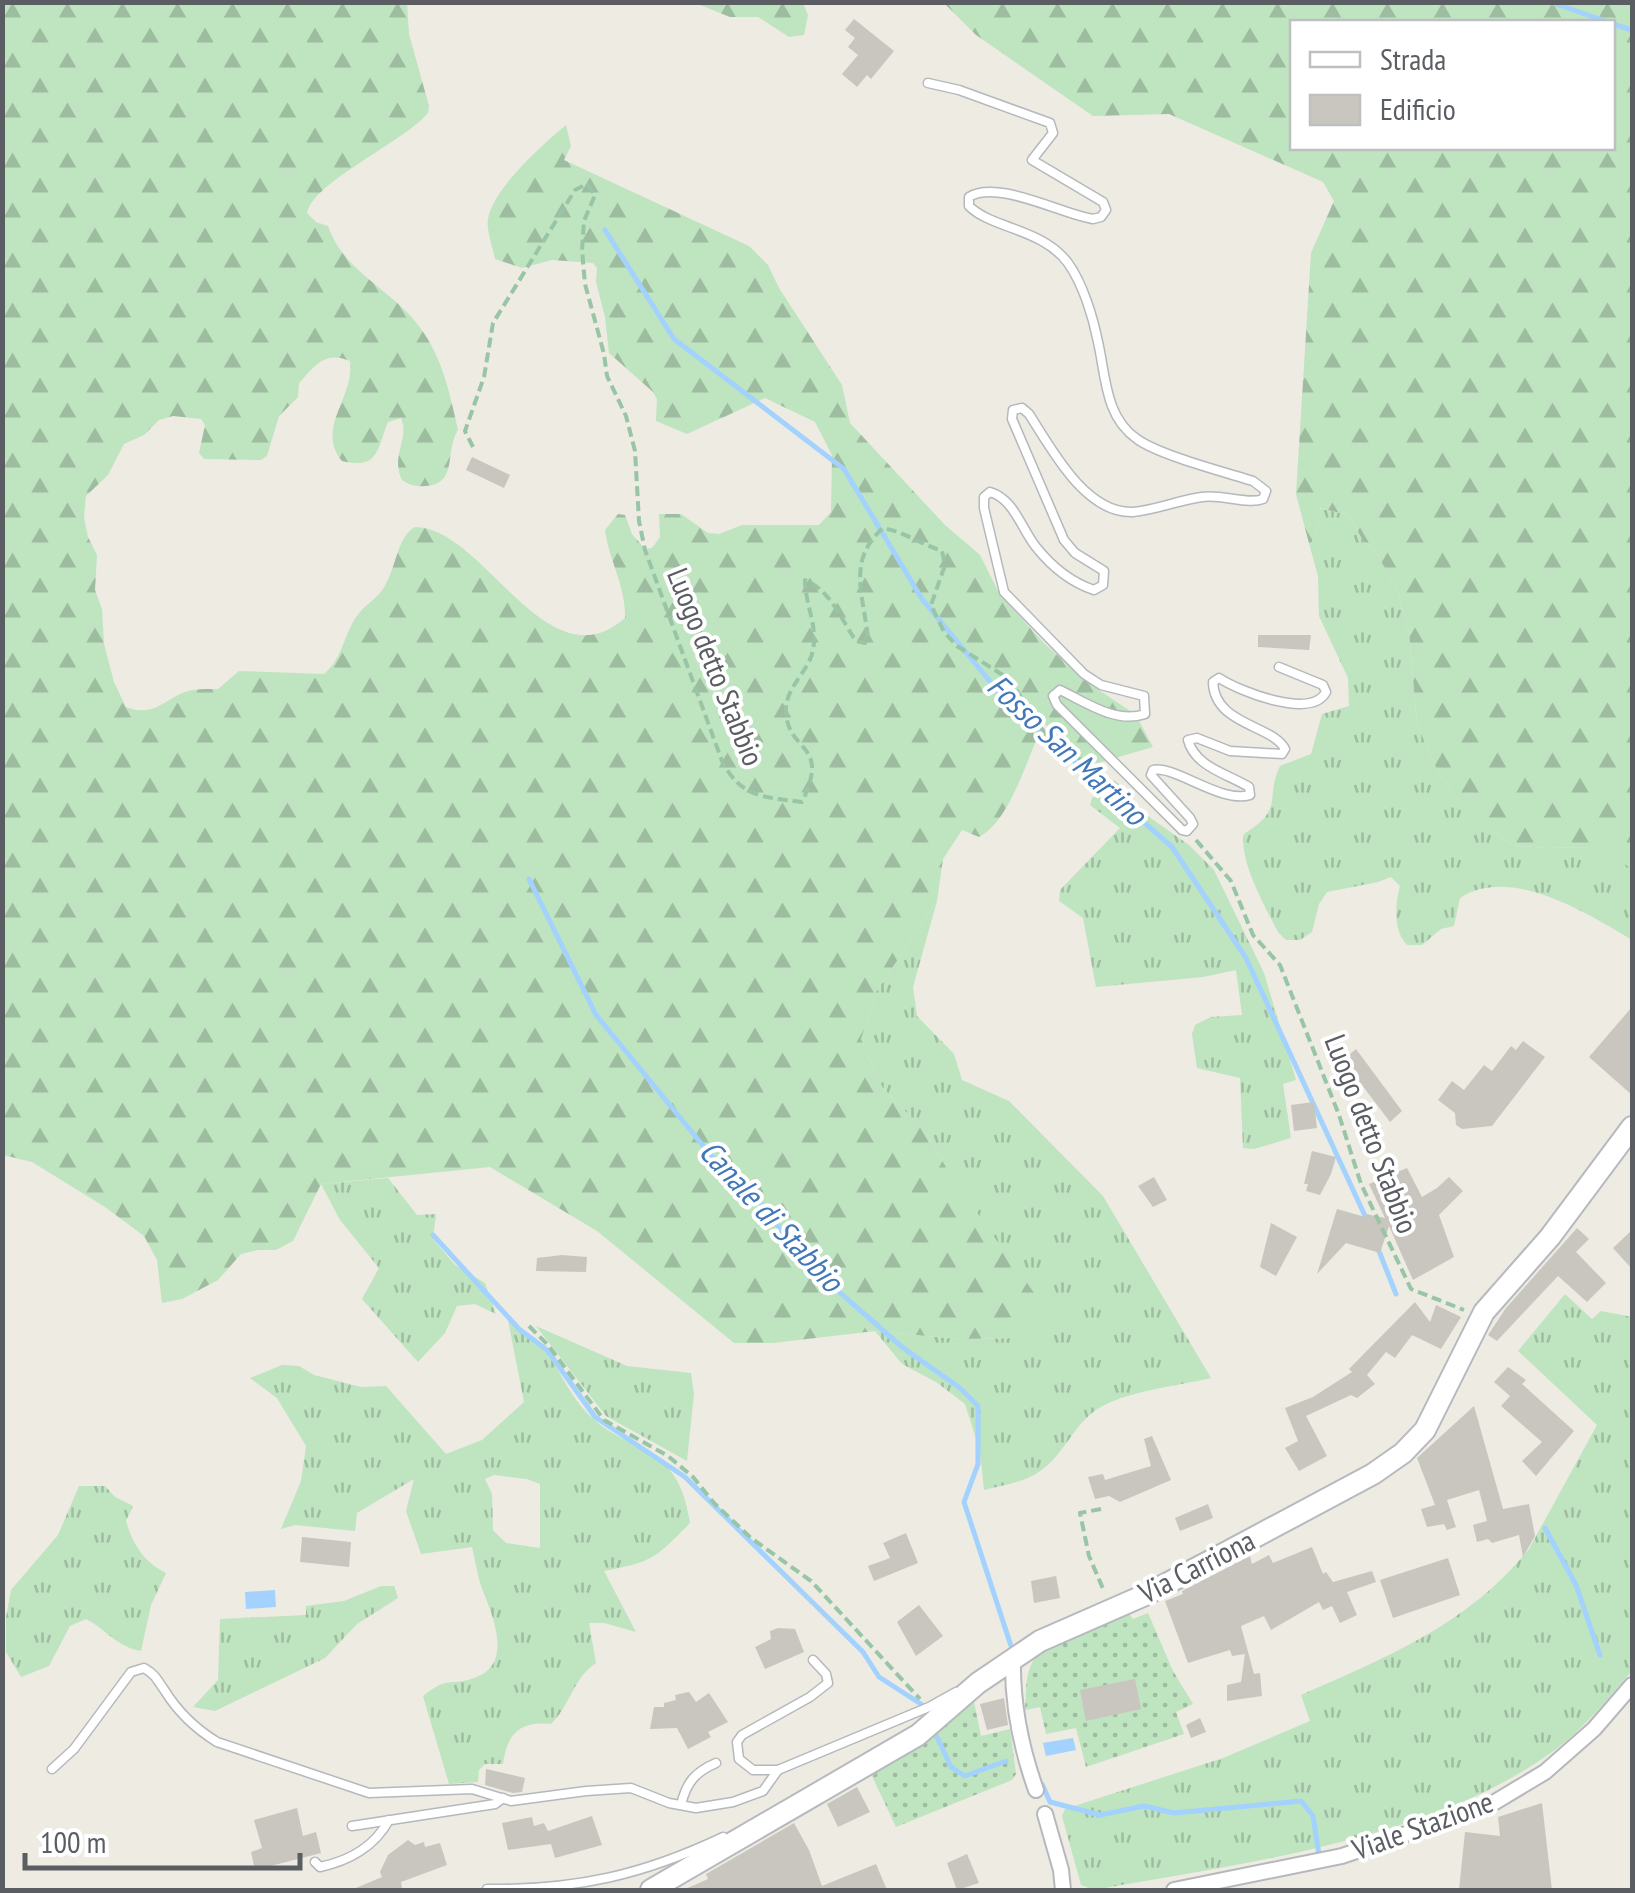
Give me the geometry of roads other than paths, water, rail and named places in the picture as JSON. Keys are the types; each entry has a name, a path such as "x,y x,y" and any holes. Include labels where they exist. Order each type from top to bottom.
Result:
{"main road":[{"name":"Via Carriona","path":"652,1890 918,1735 978,1683 1040,1641 1242,1544 1403,1454 1425,1430 1484,1312 1550,1237 1632,1127"}],"street":[{"path":"1013,1658 1012,1681 1021,1740 1036,1790"},
{"name":"Viale Stazione","path":"1174,1890 1342,1856 1490,1804 1545,1772 1594,1730 1632,1685"},
{"path":"1045,1814 1062,1870 1063,1890"}],"lane":[{"path":"928,83 959,90 1050,123 1054,133 1032,160 1103,202 1106,210 1102,217 1093,220 986,191 969,198 975,213 1022,230 1068,262 1082,290 1098,341 1105,388 1121,426 1139,442 1253,480 1266,491 1263,500 1255,502 1212,495 1134,512 1118,511 1098,504 1063,466 1028,414 1022,408 1013,410 1012,418 1064,540 1074,553 1104,570 1103,585 1094,590 1077,584 1049,561 1002,498 990,492 984,497 1004,592 1084,674 1118,691 1136,692 1144,696 1146,704 1144,714 1133,718 1084,703 1060,690 1054,696 1056,705 1187,831 1193,824 1190,818 1151,775 1152,770 1163,768 1241,798 1250,795 1243,783 1216,772 1190,748 1188,740 1197,738 1230,752 1282,754 1286,749 1281,741 1258,732 1222,708 1212,690 1213,682 1219,678 1230,687 1268,699 1311,705 1321,700 1326,692 1323,684 1279,667"},
{"path":"813,1660 826,1674 828,1683 742,1735 737,1742 739,1759 752,1770 778,1770 978,1683"},
{"path":"52,1770 74,1749 131,1672 144,1668 156,1676 196,1728 216,1742 369,1793 472,1789 511,1802 586,1790 630,1788 696,1808 732,1802 763,1790 778,1770"},
{"path":"681,1805 690,1779 716,1763"},
{"path":"352,1826 496,1804 503,1798"},
{"path":"486,1888 594,1886 675,1860 785,1814"},
{"path":"315,1862 320,1867 332,1865 373,1844 389,1820"}],"water":[{"path":"275,1590 276,1607 246,1609 245,1592"},
{"path":"1073,1738 1076,1750 1046,1756 1043,1743"}],"waterway":[{"path":"1550,2 1602,20"},
{"path":"1615,25 1632,30"},
{"name":"Fosso San Martino","path":"605,230 674,339 844,469 922,599 1007,702 1172,847 1246,958 1366,1218"},
{"name":"Canale di Stabbio","path":"529,879 596,1015 723,1170 760,1202 805,1262 902,1347 960,1388 978,1406 978,1464 964,1502 1013,1652"},
{"name":"Canale di Stabbio","path":"433,1235 519,1329 547,1350 595,1417 685,1477 863,1652 879,1677 921,1704"},
{"name":"Fosso San Martino","path":"1377,1246 1396,1294"},
{"name":"Fosso San Martino","path":"1545,1528 1576,1585 1600,1655"},
{"name":"Canale di Stabbio","path":"937,1737 951,1767 965,1776 1006,1761"},
{"name":"Canale di Stabbio","path":"1042,1784 1050,1802 1100,1815 1144,1806 1174,1813 1301,1801 1313,1816 1319,1855"}]}
